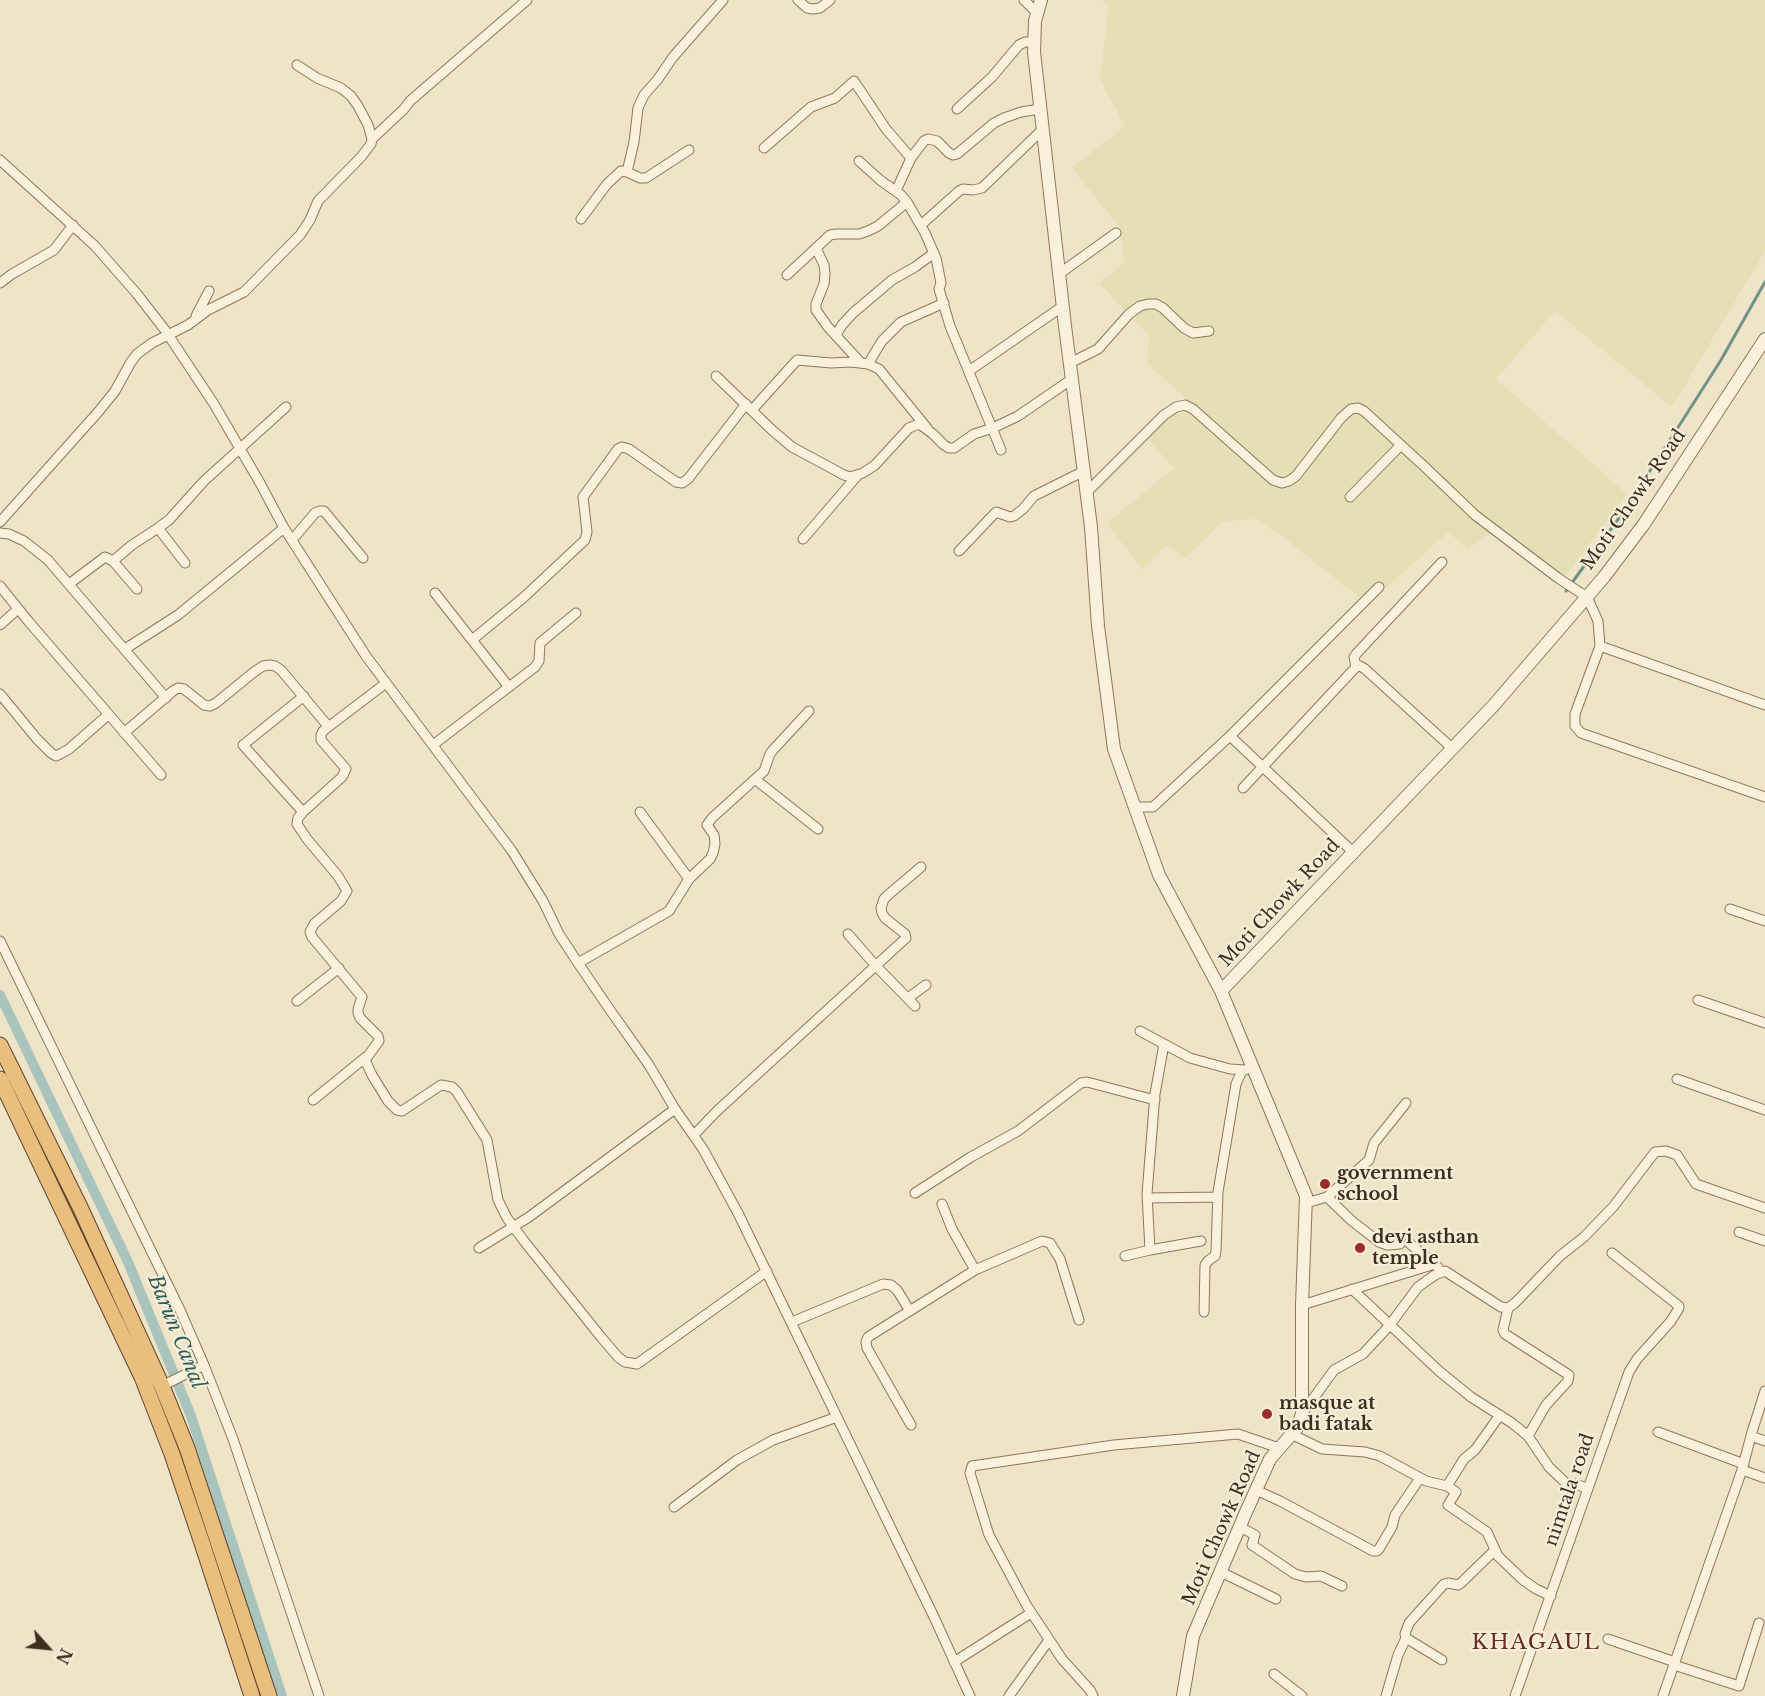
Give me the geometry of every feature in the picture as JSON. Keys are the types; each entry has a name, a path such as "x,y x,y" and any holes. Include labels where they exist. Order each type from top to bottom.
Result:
{"highway":[{"path":"0,1045 166,1384 269,1696"},
{"path":"0,1078 142,1377 172,1454 252,1696"}],"street":[{"path":"0,522 99,411 115,391 137,354 208,310 239,295 259,278 300,236 318,201 361,157 372,139 410,102 526,0"},
{"path":"627,172 640,102 673,57 723,0"},
{"path":"798,0 807,8 813,9 820,8 830,0"},
{"path":"1024,0 1037,13"},
{"path":"1041,0 1037,13 1034,42 1059,274 1091,527 1098,626 1114,749 1159,875 1221,992"},
{"path":"957,109 992,77 1019,45 1034,42"},
{"path":"297,65 317,78 345,91 358,106 372,139"},
{"path":"764,148 811,107 835,98 854,81 886,129 911,158"},
{"path":"896,191 911,158 924,141 928,139 937,141 949,153 957,154 994,123 1021,112 1041,109"},
{"path":"921,225 959,191 982,188 1043,129"},
{"path":"581,219 621,171 646,178 689,150"},
{"path":"0,160 73,225 111,264 167,334 214,404 284,528 353,637 512,850 578,963 650,1065 675,1109 712,1165 767,1271 970,1696"},
{"path":"859,161 908,202 921,225 934,253 941,283 939,289 950,326 1001,450"},
{"path":"788,275 830,235 859,234 878,226 908,202"},
{"path":"0,283 54,250 73,225"},
{"path":"1059,274 1116,233"},
{"path":"816,248 824,265 825,274 816,310 836,335 864,363"},
{"path":"836,335 853,313 892,280 934,253"},
{"path":"194,320 209,291"},
{"path":"864,363 882,340 902,322 944,303"},
{"path":"1070,363 1098,349 1129,314 1140,306 1148,304 1155,304 1163,308 1184,328 1193,333 1209,331"},
{"path":"969,371 1063,306"},
{"name":"Moti Chowk Road","path":"1183,1696 1193,1636 1269,1459 1297,1428 1302,1414 1302,1305 1306,1196 1247,1070 1221,992 1492,706 1604,577 1644,524 1765,339"},
{"path":"472,640 523,598 585,540 587,532 583,497 618,449 622,447 629,449 676,482 682,483 688,479 749,407 797,360 864,363 879,369 927,428 949,448 954,448 974,434 1018,417 1072,379"},
{"path":"716,376 779,436 800,452 844,475 856,476"},
{"path":"1087,492 1164,415 1176,406 1185,405 1193,409 1273,480 1282,483 1296,476 1341,418 1351,409 1358,408 1364,411 1475,515 1558,578 1587,597 1598,621 1600,646 1575,714 1575,726 1581,733 1765,797"},
{"path":"113,561 169,520 196,489 286,407"},
{"path":"803,538 856,476 875,465 909,428 921,425 927,428"},
{"path":"1350,497 1401,445"},
{"path":"958,551 996,512 1010,517 1014,516 1034,496 1084,471"},
{"path":"292,540 315,513 320,510 324,511 363,558"},
{"path":"158,528 185,564"},
{"path":"124,649 178,615 284,528"},
{"path":"0,533 9,534 24,541 48,560 166,698"},
{"path":"69,584 105,557 113,561 137,589"},
{"path":"1356,667 1354,657 1357,653 1442,562"},
{"path":"0,586 161,775"},
{"path":"1135,807 1153,807 1230,736 1379,588"},
{"path":"435,593 509,687"},
{"path":"0,625 18,609"},
{"path":"433,745 535,667 539,661 540,643 543,639 576,613"},
{"path":"1600,646 1765,705"},
{"path":"124,733 178,688 184,689 204,705 210,706 216,704 254,672 263,666 270,665 280,670 328,726"},
{"path":"1243,788 1356,667 1360,666 1452,748"},
{"path":"313,1100 372,1053 379,1041 378,1036 358,1013 362,997 310,932 314,924 341,901 347,891 344,884 297,825 298,818 342,777 346,769 321,740 321,735 328,726 386,683"},
{"path":"0,694 37,739 56,756 69,749 108,715"},
{"path":"303,812 243,745 304,696"},
{"path":"578,963 669,911 689,879 710,860 715,844 714,835 707,825 720,810 756,780 764,771 773,750 809,711"},
{"path":"1230,736 1353,852"},
{"path":"756,780 818,829"},
{"path":"640,812 689,879"},
{"path":"694,1135 906,938 906,934 882,913 882,904 888,895 921,867"},
{"path":"1730,909 1765,921"},
{"path":"848,934 912,1002 926,985"},
{"path":"0,940 180,1310 201,1367 233,1439 319,1696"},
{"path":"297,1001 339,968"},
{"path":"1698,1000 1765,1023"},
{"path":"1140,1031 1190,1058 1247,1070 1236,1084 1218,1197 1216,1251 1215,1256 1205,1265 1204,1312"},
{"path":"1150,1250 1148,1198 1155,1100 1164,1044"},
{"path":"366,1057 365,1060 372,1075 388,1101 397,1110 407,1108 441,1085 452,1087 457,1092 487,1140 498,1200 513,1227 611,1349 625,1362 637,1364 767,1271"},
{"path":"1677,1079 1765,1110"},
{"path":"915,1193 971,1157 1018,1131 1081,1083 1088,1082 1155,1100"},
{"path":"1306,1203 1327,1197 1368,1160 1374,1143 1406,1103"},
{"path":"479,1248 529,1217 675,1109"},
{"path":"1528,1436 1546,1405 1568,1381 1569,1375 1505,1334 1503,1330 1508,1308 1613,1207 1655,1152 1666,1151 1677,1155 1696,1184 1765,1208"},
{"path":"1148,1198 1218,1197"},
{"path":"1327,1197 1379,1242 1387,1245 1404,1243 1501,1307 1508,1308"},
{"path":"942,1204 952,1229 975,1270"},
{"path":"1739,1232 1765,1242"},
{"path":"911,1425 867,1348 868,1337 975,1270 1042,1241 1050,1243 1060,1259 1079,1320"},
{"path":"1125,1256 1201,1241"},
{"name":"nimtala road","path":"1515,1696 1629,1371 1671,1321 1679,1308 1612,1253"},
{"path":"1302,1305 1435,1264"},
{"path":"1302,1414 1334,1370 1363,1354 1389,1326 1418,1287 1445,1271"},
{"path":"792,1322 883,1284 891,1285 897,1290 910,1311"},
{"path":"1352,1289 1439,1371 1471,1397 1528,1436 1549,1467 1571,1488 1576,1484 1588,1489"},
{"path":"166,1384 201,1367"},
{"path":"1663,1696 1743,1467 1765,1391"},
{"path":"1447,1486 1464,1459 1475,1450 1500,1415"},
{"path":"674,1507 736,1460 773,1440 837,1417"},
{"path":"1658,1432 1765,1478"},
{"path":"1093,1696 1062,1659 1031,1613 989,1535 970,1473 972,1466 1114,1446 1238,1434 1279,1448"},
{"path":"1291,1434 1322,1449 1365,1452 1380,1456 1420,1478 1447,1486 1456,1492 1448,1505 1488,1532 1498,1556 1523,1580 1551,1596"},
{"path":"1751,1436 1765,1441"},
{"path":"1256,1490 1373,1551 1377,1551 1380,1550 1392,1527 1395,1515 1420,1478"},
{"path":"1240,1527 1256,1535 1252,1545 1295,1574 1306,1577 1321,1576 1342,1586"},
{"path":"1386,1696 1409,1623 1444,1584 1458,1585 1461,1583 1495,1550"},
{"path":"1221,1572 1276,1599"},
{"path":"954,1662 1031,1613"},
{"path":"1608,1639 1739,1686 1759,1623"},
{"path":"1406,1638 1443,1660"},
{"path":"1009,1696 1049,1640"},
{"path":"1274,1674 1302,1696"}],"shaded area":[{"path":"1102,0 1765,0 1765,251 1672,407 1555,311 1496,379 1627,494 1560,583 1527,549 1491,533 1468,549 1448,532 1368,604 1257,519 1223,521 1185,558 1166,545 1142,569 1107,523 1174,468 1147,438 1186,399 1147,363 1149,336 1099,283 1124,263 1120,228 1072,168 1125,126 1100,80 1109,7"}],"waterway":[{"path":"1566,591 1619,518 1663,451 1721,360 1765,282"},
{"name":"Barun Canal","path":"0,995 128,1262 191,1416 282,1696"}],"place":[{"name":"government school","path":"1325,1184"},
{"name":"devi asthan temple","path":"1360,1248"},
{"name":"masque at badi fatak","path":"1267,1414"}],"district":[{"name":"KHAGAUL","path":"1536,1643"}]}
